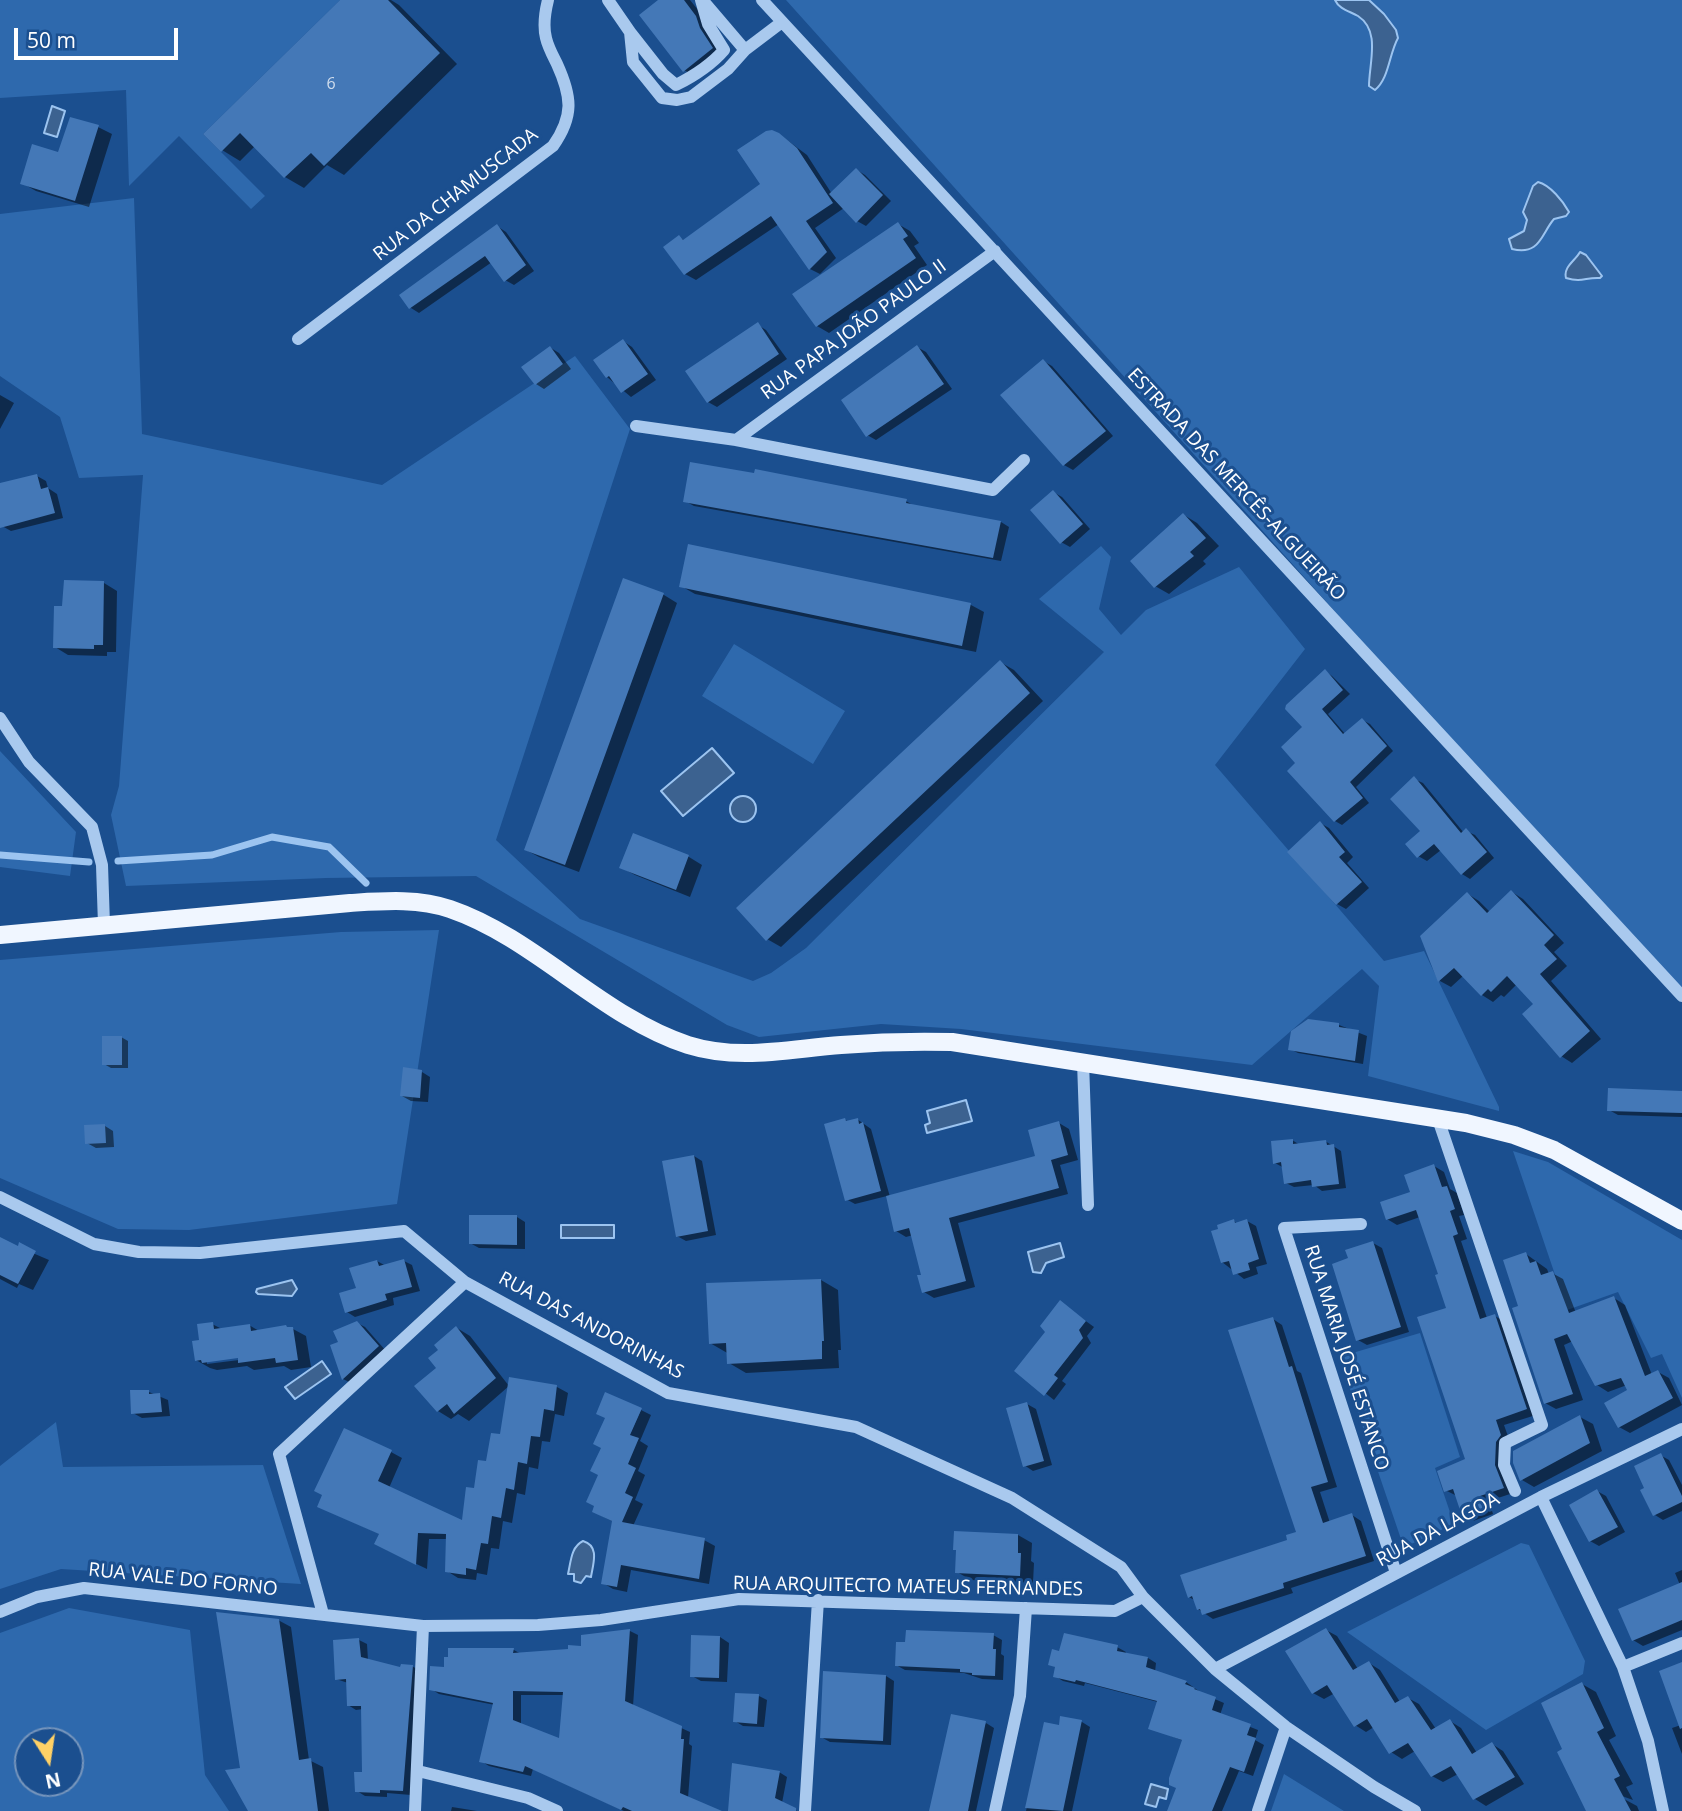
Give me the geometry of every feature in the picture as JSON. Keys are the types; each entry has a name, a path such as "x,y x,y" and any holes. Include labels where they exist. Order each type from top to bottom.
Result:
{"main road":[{"path":"0,935 360,902 429,904 475,919 647,1026 671,1038 704,1049 762,1054 877,1042 952,1042 1438,1119 1489,1128 1535,1142 1682,1221"}],"street":[{"path":"608,0 663,74 676,85 691,77 724,50 708,24 702,0"},
{"path":"702,0 746,50"},
{"name":"ESTRADA DAS MERCÊS-ALGUEIRÃO","path":"762,0 1682,996"},
{"name":"RUA DA CHAMUSCADA","path":"298,339 553,146 566,124 569,103 562,74 545,37 550,2"},
{"path":"630,32 633,62 662,98 677,100 691,97 782,22"},
{"name":"RUA PAPA JOÃO PAULO II","path":"736,440 995,251"},
{"path":"636,426 736,440 993,490 1024,460"},
{"path":"0,718 29,762 92,827 102,865 104,925"},
{"path":"1083,1062 1088,1205"},
{"path":"1438,1119 1542,1425 1505,1443 1504,1465 1515,1491"},
{"name":"RUA DAS ANDORINHAS","path":"0,1197 94,1244 139,1252 200,1253 404,1231 465,1282 668,1393 856,1427 1012,1498 1121,1567 1143,1597"},
{"name":"RUA MARIA JOSÉ ESTANCO","path":"1361,1224 1283,1228 1396,1573"},
{"path":"323,1614 279,1454 465,1282"},
{"name":"RUA DA LAGOA","path":"1214,1669 1542,1497 1682,1429"},
{"path":"1542,1497 1623,1668 1648,1741 1663,1811"},
{"name":"RUA VALE DO FORNO","path":"0,1612 37,1597 85,1588 323,1614"},
{"path":"1143,1597 1214,1669 1286,1727 1374,1787 1415,1811"},
{"name":"RUA ARQUITECTO MATEUS FERNANDES","path":"323,1614 423,1626 538,1625 601,1620 739,1599 1115,1611 1143,1597"},
{"path":"805,1811 818,1600"},
{"path":"995,1811 1020,1696 1026,1608"},
{"path":"415,1811 423,1626"},
{"path":"1623,1668 1682,1643"},
{"path":"1258,1811 1286,1727"},
{"path":"418,1771 528,1798 557,1811"}],"shaded area":[{"path":"0,0 340,0 203,134 265,196 251,209 179,136 129,186 126,90 0,98"},
{"path":"786,0 1682,0 1682,998"},
{"path":"1335,0 1369,0 1396,30 1398,38 1386,73 1375,90 1369,86 1372,39 1369,30 1365,22 1342,8"},
{"path":"52,106 65,111 57,137 44,133"},
{"path":"1538,182 1556,194 1569,212 1566,216 1554,219 1534,247 1512,249 1509,239 1524,231 1527,220 1523,212 1533,186"},
{"path":"134,198 142,434 382,485 575,356 630,429 496,840 580,919 753,981 771,973 806,948 1104,652 1039,599 1101,546 1111,557 1099,609 1121,635 1146,610 1239,567 1305,649 1215,765 1384,961 1424,951 1499,1111 1368,1076 1379,986 1362,969 1252,1065 961,1029 881,1024 759,1037 727,1025 476,876 326,878 126,886 111,815 119,786 143,475 79,478 60,417 0,376 0,214"},
{"path":"1580,252 1586,255 1602,276 1600,278 1566,278 1568,267"},
{"path":"734,644 845,711 813,764 702,696"},
{"path":"712,748 734,773 683,816 661,791"},
{"path":"0,751 76,832 70,876 0,867"},
{"path":"743,796 752,800 756,809 752,818 743,822 734,818 730,809 734,800"},
{"path":"439,930 397,1204 189,1230 118,1229 0,1178 0,960 341,932"},
{"path":"966,1100 972,1121 927,1133 925,1125 930,1123 927,1111"},
{"path":"1513,1151 1548,1162 1682,1240 1682,1398 1662,1354 1651,1358 1618,1292 1567,1310"},
{"path":"561,1225 614,1225 614,1238 561,1238"},
{"path":"1060,1243 1064,1257 1046,1263 1041,1273 1033,1272 1028,1252"},
{"path":"292,1280 297,1289 292,1296 256,1292 257,1289"},
{"path":"1420,1333 1460,1457 1435,1468 1454,1524 1407,1546 1402,1542 1339,1357"},
{"path":"322,1361 331,1374 295,1399 285,1387"},
{"path":"56,1422 63,1467 263,1465 301,1584 61,1569 0,1589 0,1466"},
{"path":"583,1541 592,1547 594,1556 591,1577 586,1576 581,1583 574,1581 574,1574 568,1574 574,1551"},
{"path":"1521,1543 1529,1545 1585,1661 1583,1674 1486,1730 1347,1632"},
{"path":"69,1608 190,1630 205,1775 229,1811 0,1811 0,1633"},
{"path":"1284,1774 1344,1811 1271,1811"},
{"path":"1151,1784 1168,1789 1166,1799 1159,1797 1156,1807 1145,1804"}],"building":[{"path":"340,0 388,0 440,53 324,166 311,153 284,178 240,133 221,152 203,134"},
{"path":"658,0 684,0 713,48 683,72 639,15"},
{"path":"70,117 99,125 75,201 20,184 32,144 58,152"},
{"path":"772,130 797,148 833,203 806,221 827,252 809,270 771,216 684,275 663,247 679,235 683,240 760,184 737,150 766,131"},
{"path":"856,168 883,195 856,223 829,194"},
{"path":"898,222 908,236 903,239 916,258 816,327 792,294"},
{"path":"497,224 526,265 504,282 485,256 409,309 399,295"},
{"path":"758,322 779,354 707,403 685,371"},
{"path":"623,339 648,374 621,393 593,360"},
{"path":"917,345 944,384 866,437 841,400"},
{"path":"550,346 563,364 535,385 521,367"},
{"path":"1043,359 1106,431 1063,466 1000,395"},
{"path":"690,462 754,473 755,469 1001,521 993,558 683,502"},
{"path":"37,474 41,489 48,487 55,513 0,528 0,483"},
{"path":"1053,490 1083,524 1060,544 1030,510"},
{"path":"1183,513 1206,538 1190,552 1194,556 1154,588 1130,561"},
{"path":"688,544 971,603 962,646 679,587"},
{"path":"623,578 664,593 565,865 524,850"},
{"path":"64,580 104,581 103,645 94,645 94,649 53,648 54,606 62,606"},
{"path":"1000,660 1030,693 766,941 736,908"},
{"path":"1325,669 1343,690 1322,709 1343,734 1362,718 1387,746 1350,782 1363,798 1334,822 1287,771 1295,763 1281,747 1302,727 1285,709 1286,705"},
{"path":"1414,776 1461,833 1466,828 1487,852 1461,875 1434,844 1417,858 1405,844 1420,831 1390,799"},
{"path":"1320,821 1345,852 1339,857 1362,882 1336,905 1287,852"},
{"path":"633,833 689,855 676,890 619,868"},
{"path":"1511,890 1554,935 1544,945 1557,959 1540,974 1590,1031 1560,1058 1522,1014 1533,1004 1507,976 1491,992 1488,989 1481,996 1454,968 1438,982 1420,936 1467,892 1487,913"},
{"path":"1308,1019 1339,1023 1339,1027 1359,1030 1355,1061 1288,1050 1291,1031"},
{"path":"102,1036 122,1036 122,1065 102,1065"},
{"path":"403,1067 422,1070 420,1098 400,1096"},
{"path":"1608,1088 1682,1091 1682,1113 1607,1111"},
{"path":"845,1118 846,1121 858,1118 859,1124 863,1122 881,1191 845,1201 824,1124"},
{"path":"1059,1121 1068,1155 1051,1160 1059,1188 949,1218 966,1281 922,1293 917,1275 921,1275 909,1228 894,1232 886,1196 1035,1156 1028,1130"},
{"path":"105,1124 106,1143 85,1144 84,1125"},
{"path":"1293,1139 1293,1144 1326,1140 1327,1145 1334,1144 1339,1184 1312,1187 1311,1180 1284,1184 1281,1162 1273,1164 1271,1141"},
{"path":"694,1155 708,1231 676,1237 662,1161"},
{"path":"1434,1164 1442,1187 1447,1186 1455,1209 1450,1211 1458,1234 1453,1236 1480,1319 1495,1314 1527,1409 1496,1420 1501,1435 1496,1442 1495,1465 1504,1488 1480,1496 1484,1509 1462,1516 1453,1489 1444,1492 1437,1471 1465,1459 1417,1317 1446,1308 1435,1275 1438,1274 1416,1210 1386,1220 1380,1202 1410,1192 1404,1175"},
{"path":"469,1215 517,1215 517,1245 469,1244"},
{"path":"1234,1219 1235,1223 1247,1219 1259,1259 1248,1263 1250,1270 1233,1275 1229,1261 1221,1263 1211,1231 1218,1229 1217,1225"},
{"path":"0,1237 18,1246 19,1242 36,1251 18,1284 0,1275"},
{"path":"1373,1241 1401,1327 1356,1341 1332,1264 1348,1258 1345,1250"},
{"path":"1526,1252 1530,1263 1536,1261 1541,1275 1553,1271 1569,1313 1614,1296 1645,1376 1658,1370 1673,1398 1618,1428 1604,1403 1627,1390 1621,1378 1595,1386 1567,1334 1554,1339 1573,1394 1544,1404 1512,1308 1518,1306 1503,1260"},
{"path":"404,1259 412,1287 385,1294 387,1300 345,1313 339,1293 356,1288 349,1268 377,1260 379,1266"},
{"path":"821,1279 824,1341 822,1359 727,1364 726,1343 709,1344 706,1283"},
{"path":"1060,1300 1086,1321 1079,1330 1083,1338 1054,1375 1058,1378 1044,1396 1014,1371 1045,1332 1040,1326"},
{"path":"1273,1317 1289,1367 1292,1366 1328,1482 1311,1487 1323,1523 1352,1513 1366,1556 1283,1583 1284,1588 1202,1615 1192,1596 1188,1598 1180,1575 1287,1540 1286,1535 1296,1532 1228,1330"},
{"path":"357,1321 379,1346 342,1380 330,1345 338,1342 333,1331"},
{"path":"213,1322 214,1329 250,1324 251,1331 286,1325 293,1327 298,1360 276,1363 275,1358 238,1363 238,1358 202,1363 201,1360 195,1361 192,1341 199,1340 197,1324"},
{"path":"456,1326 496,1378 454,1414 447,1404 437,1412 414,1386 436,1368 428,1358 438,1350 434,1345"},
{"path":"509,1377 557,1385 554,1411 544,1409 540,1437 531,1436 527,1464 518,1462 514,1490 506,1488 501,1518 492,1516 488,1544 481,1543 476,1570 466,1568 466,1575 445,1572 446,1534 418,1533 416,1565 374,1544 379,1534 317,1507 322,1495 314,1491 344,1428 392,1450 378,1481 462,1520 466,1487 474,1488 478,1460 486,1461 491,1433 500,1434"},
{"path":"130,1390 160,1393 162,1412 131,1414"},
{"path":"605,1392 642,1408 630,1435 639,1438 628,1464 636,1468 625,1493 633,1497 622,1522 705,1538 699,1579 621,1565 617,1587 601,1584 612,1521 592,1512 594,1506 586,1502 598,1475 590,1471 601,1448 593,1444 605,1418 596,1414"},
{"path":"1027,1402 1044,1461 1023,1467 1006,1408"},
{"path":"1580,1415 1590,1443 1520,1481 1513,1463 1513,1451"},
{"path":"1661,1453 1682,1496 1682,1502 1653,1516 1640,1490 1644,1488 1634,1466"},
{"path":"1597,1489 1618,1527 1589,1542 1569,1505"},
{"path":"954,1531 1018,1534 1020,1576 955,1573"},
{"path":"1682,1582 1682,1620 1632,1641 1618,1609"},
{"path":"216,1612 279,1619 299,1760 311,1758 318,1811 248,1811 225,1770 240,1768"},
{"path":"1326,1628 1353,1670 1369,1661 1395,1703 1408,1696 1431,1730 1450,1719 1472,1754 1492,1742 1515,1777 1473,1800 1451,1766 1431,1777 1408,1743 1389,1754 1367,1719 1354,1727 1327,1685 1312,1694 1285,1651"},
{"path":"630,1629 625,1701 682,1726 681,1739 684,1739 680,1793 722,1811 632,1811 623,1807 621,1810 525,1766 523,1772 479,1762 493,1703 429,1690 430,1666 444,1667 448,1648 514,1648 513,1653 568,1649 568,1645 581,1646 581,1635","holes":["513,1691 563,1692 559,1738 513,1720"]},
{"path":"906,1630 994,1633 995,1676 972,1675 960,1672 960,1669 895,1666 896,1642 905,1642"},
{"path":"1064,1633 1118,1645 1117,1651 1148,1657 1146,1667 1187,1681 1185,1684 1194,1689 1216,1697 1212,1710 1251,1724 1247,1735 1256,1738 1244,1772 1230,1767 1212,1811 1167,1811 1176,1788 1169,1785 1169,1778 1182,1740 1148,1729 1157,1701 1076,1680 1075,1682 1053,1677 1055,1667 1048,1665 1052,1649 1059,1651"},
{"path":"691,1635 720,1636 719,1678 690,1677"},
{"path":"359,1638 361,1657 400,1667 401,1664 413,1665 403,1791 355,1792 354,1772 362,1772 361,1706 347,1706 346,1679 335,1680 333,1640"},
{"path":"1682,1662 1682,1728 1680,1729 1659,1671"},
{"path":"823,1671 886,1675 883,1741 820,1738"},
{"path":"1582,1682 1604,1728 1597,1732 1620,1776 1614,1779 1631,1811 1586,1811 1557,1752 1562,1749 1541,1703"},
{"path":"735,1693 759,1694 757,1724 733,1722"},
{"path":"951,1714 986,1721 968,1811 929,1811"},
{"path":"1060,1716 1082,1720 1063,1811 1025,1808 1044,1722 1059,1725"},
{"path":"732,1763 780,1771 775,1798 796,1808 796,1811 728,1811"}],"waterway":[{"path":"118,861 212,855 272,837 329,847 366,883"},
{"path":"0,855 89,862"}]}
